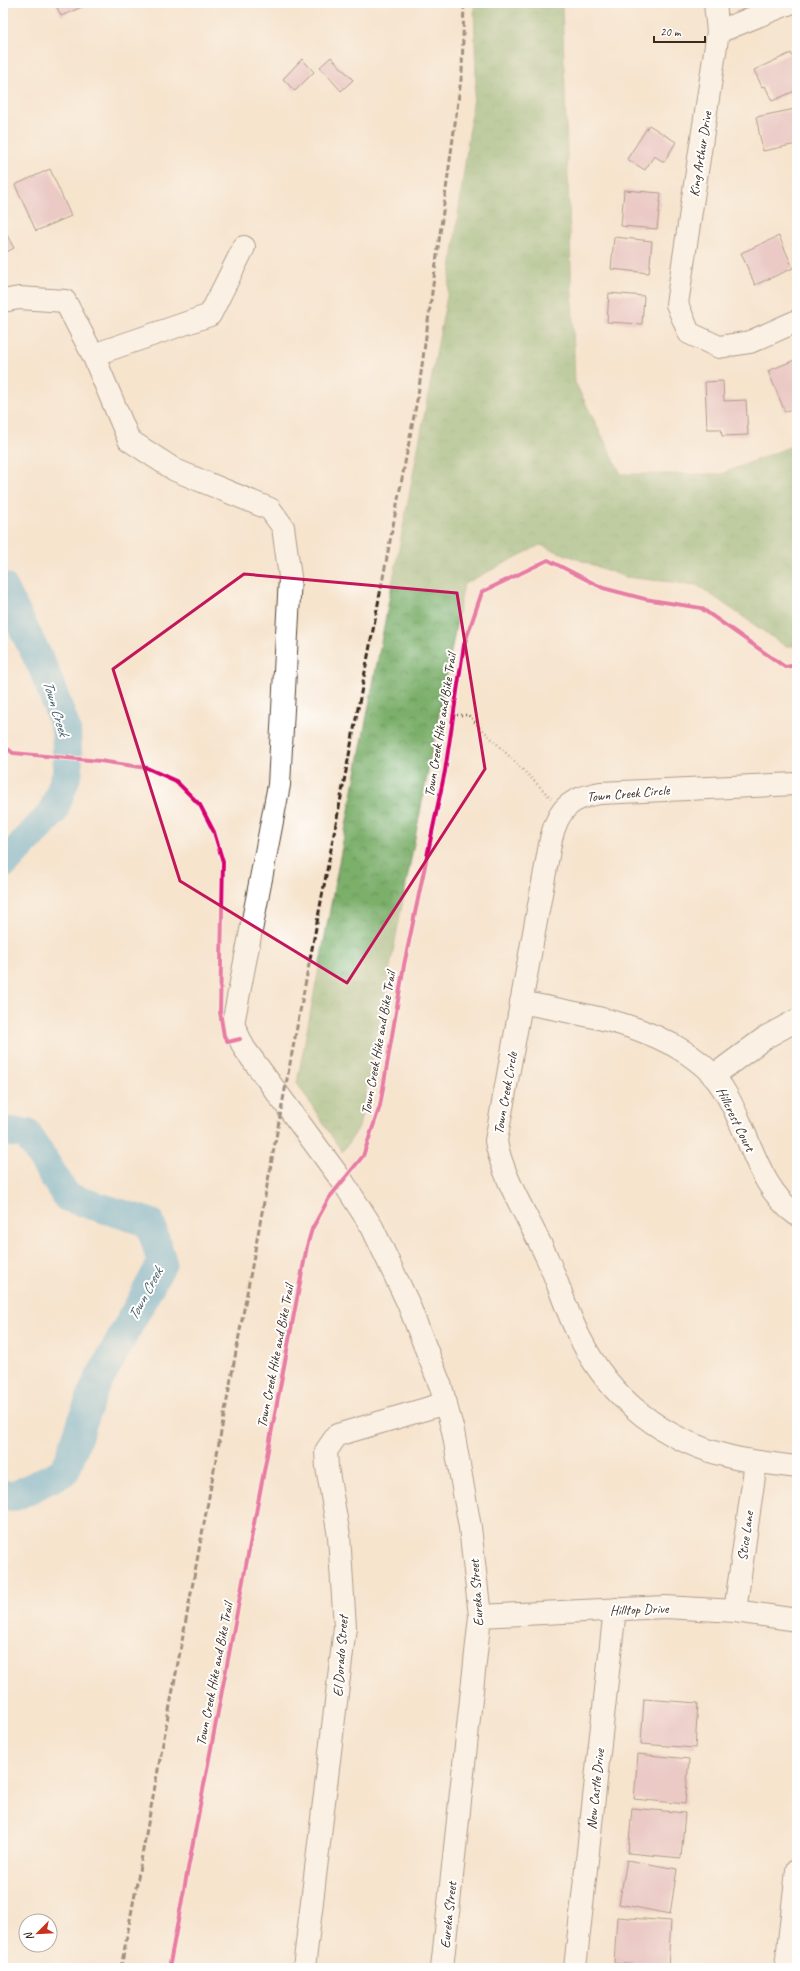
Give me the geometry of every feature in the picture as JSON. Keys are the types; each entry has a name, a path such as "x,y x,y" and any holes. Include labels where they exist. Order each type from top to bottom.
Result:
{"street":[{"name":"King Arthur Drive","path":"715,3 718,32 677,304 689,333 718,347 750,342 797,321"},
{"path":"718,32 790,3"},
{"path":"93,355 210,315 244,247"},
{"name":"Eureka Street","path":"3,302 19,298 65,300 93,355 128,440 175,470 270,509 283,527 290,577 279,785 233,1024 244,1048 343,1182 372,1227 395,1276 430,1359 446,1403 453,1431 470,1527 480,1616 442,1968"},
{"name":"Town Creek Circle","path":"797,784 600,793 574,800 563,810 554,826 551,839 496,1141 498,1151 509,1179 548,1261 580,1337 593,1362 613,1388 632,1408 653,1424 705,1449 756,1462 797,1468"},
{"name":"Hillcrest Court","path":"521,1002 621,1023 642,1030 661,1038 700,1063 713,1076 729,1100 761,1170 773,1192 788,1209 797,1215"},
{"path":"713,1076 761,1040 797,1020"},
{"name":"El Dorado Street","path":"304,1968 345,1627 339,1536 327,1467 326,1451 337,1435 446,1403"},
{"name":"Stice Lane","path":"735,1611 756,1462"},
{"name":"Hilltop Drive","path":"480,1616 665,1607 735,1611 797,1620"},
{"name":"New Castle Drive","path":"575,1968 615,1609"},
{"path":"786,1968 797,1870"}],"path":[{"path":"453,715 468,715 563,810"}],"highlighted area":[{"path":"244,574 457,593 485,769 347,983 180,881 113,669"}],"green space":[{"path":"474,3 562,3 575,382 621,474 721,474 797,444 797,646 785,646 697,585 625,577 540,545 464,584 359,1128 342,1152 297,1083 448,291 476,81"}],"building":[{"path":"55,3 91,3 61,16"},
{"path":"791,53 797,67 797,90 772,101 765,86 762,87 754,70"},
{"path":"331,57 353,80 341,91 320,67"},
{"path":"302,59 314,72 295,91 283,79"},
{"path":"795,109 797,121 797,144 763,151 756,117"},
{"path":"649,125 676,142 664,162 654,156 645,170 627,159"},
{"path":"50,169 71,216 36,231 15,185"},
{"path":"624,190 661,193 657,229 621,226"},
{"path":"3,228 14,248 3,254"},
{"path":"779,236 793,268 755,285 741,253"},
{"path":"614,237 652,241 649,273 611,269"},
{"path":"609,293 644,296 642,324 607,322"},
{"path":"797,359 797,407 785,412 768,371"},
{"path":"723,381 724,401 746,400 748,435 722,436 721,429 707,429 705,382"},
{"path":"644,1699 698,1703 695,1748 641,1744"},
{"path":"638,1754 689,1759 685,1804 634,1799"},
{"path":"632,1808 685,1813 681,1858 628,1853"},
{"path":"627,1860 677,1869 670,1914 619,1904"},
{"path":"617,1917 671,1921 668,1967 614,1963"}],"waterway":[{"name":"Town Creek","path":"3,587 44,670 66,729 68,771 53,812 3,864"},
{"name":"Town Creek","path":"3,1131 27,1134 67,1197 150,1223 162,1263 95,1387 65,1471 15,1496 3,1495"}],"railway":[{"path":"121,1968 283,1100 418,395 462,72 464,3"}],"cycle path":[{"name":"Town Creek Hike and Bike Trail","path":"169,1968 307,1246 312,1229 329,1198 363,1156 380,1106 404,965 445,771 464,645 482,592 548,560 603,588 645,599 701,608 785,667 797,665"},
{"path":"3,745 13,753 100,761 147,768 176,781 200,805 214,832 223,862 220,1012 224,1036 228,1042 240,1039"}]}
